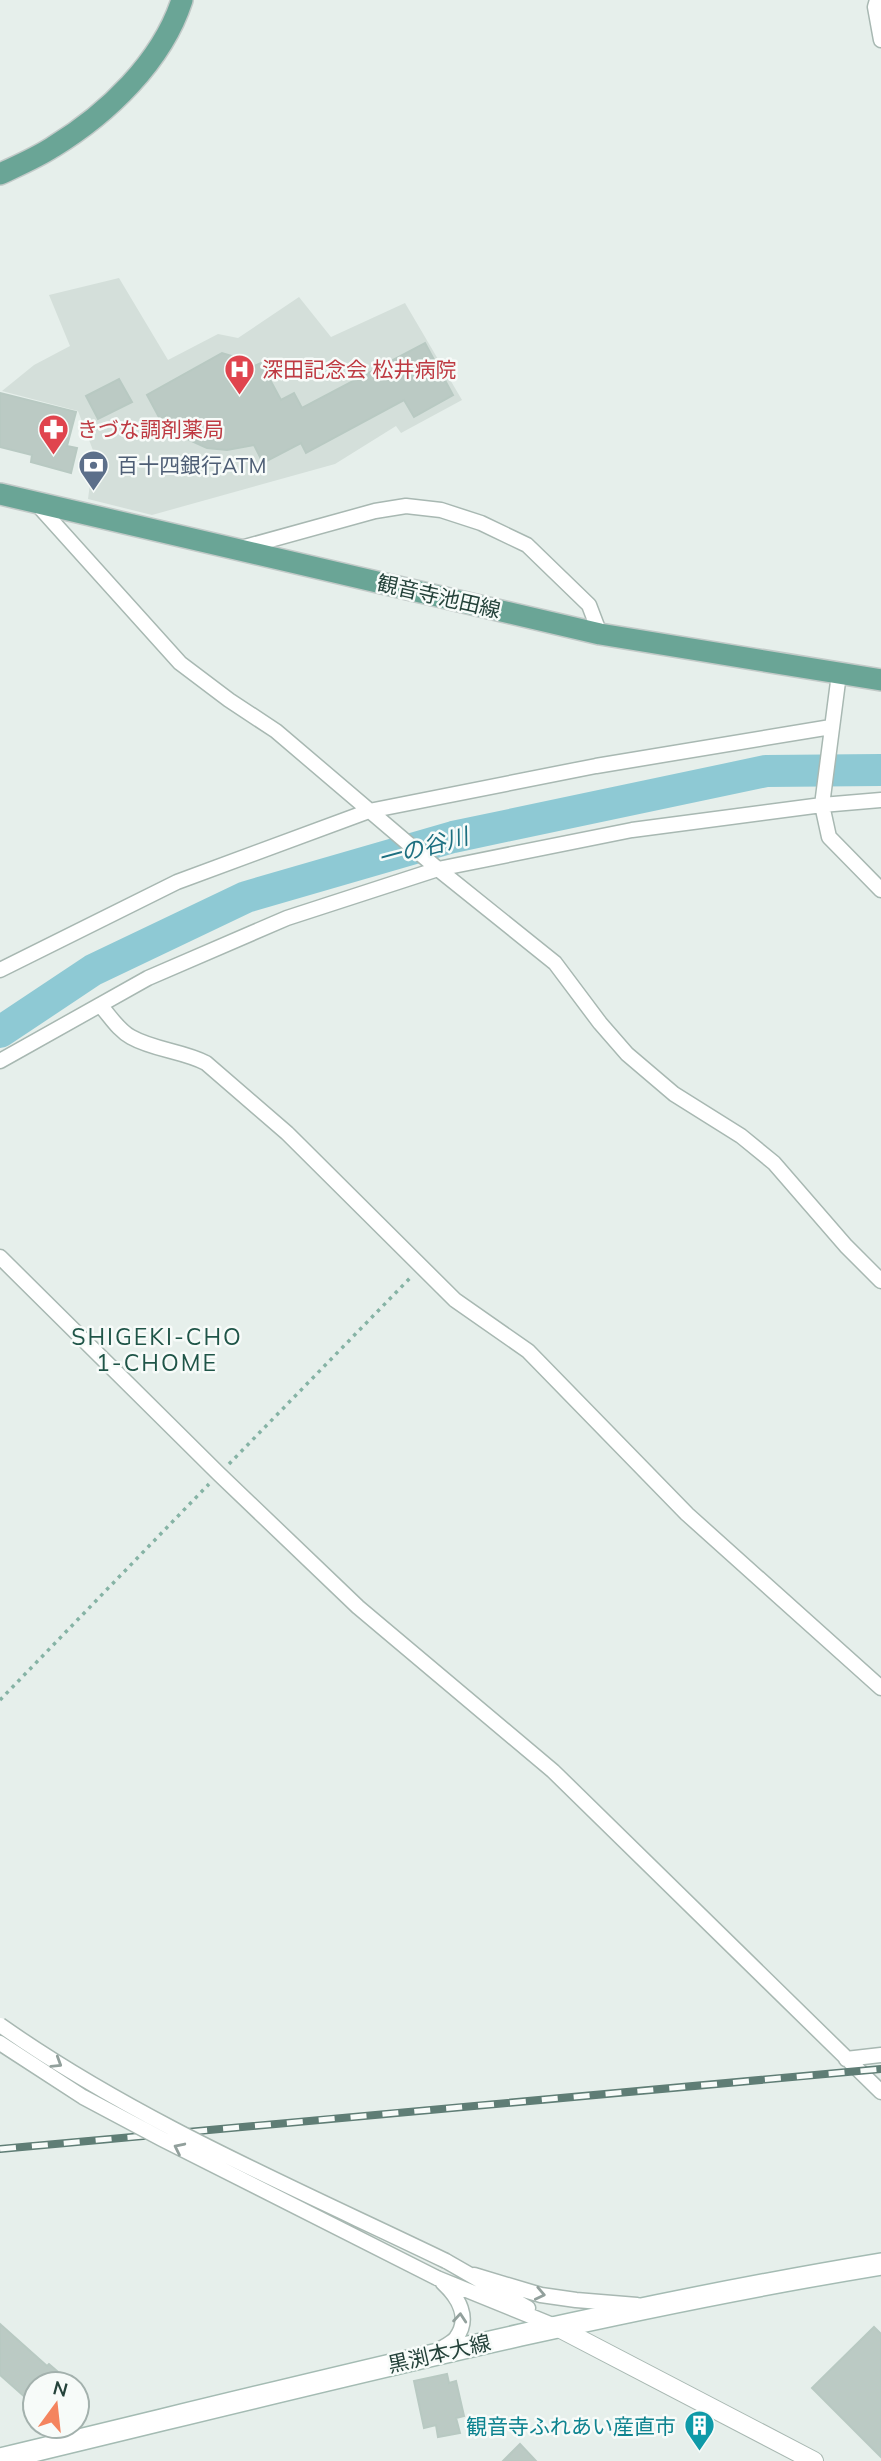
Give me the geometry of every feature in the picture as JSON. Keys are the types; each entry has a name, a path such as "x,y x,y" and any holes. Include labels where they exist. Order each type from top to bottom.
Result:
{"main road":[{"path":"0,174 53,147 114,102 153,56 182,0"},
{"name":"観音寺池田線","path":"0,494 600,634 881,680"},
{"name":"黒渕本大線","path":"0,2459 649,2305 881,2263"}],"street":[{"path":"877,0 875,7 881,40"},
{"path":"34,501 180,663 276,731 438,869 555,963 627,1054 674,1094 741,1136 774,1163 793,1188 881,1281"},
{"path":"239,549 375,511 406,506 441,510 481,523 527,545 589,605 600,634"},
{"path":"839,674 822,805 829,836 881,890"},
{"path":"0,970 177,882 369,811 596,766 831,727"},
{"path":"0,1061 148,978 287,918 438,869 632,830 881,800"},
{"path":"100,1005 118,1027 131,1037 206,1063 287,1133 455,1300 528,1351 687,1514 881,1688"},
{"path":"0,1257 338,1588 433,1673 503,1727 553,1771 881,2092"},
{"path":"0,2025 66,2069 129,2106 442,2269 509,2308 555,2326"},
{"path":"0,2043 83,2097 128,2121 442,2269 474,2275 541,2295 649,2305"},
{"path":"846,2059 881,2055"},
{"path":"432,2355 456,2338 462,2322 461,2304 442,2269"},
{"path":"474,2275 555,2326 814,2461"},
{"path":"494,2340 510,2331 517,2323 517,2315 509,2308"}],"shaded area":[{"name":"深田記念会 松井病院","path":"119,278 168,360 218,334 238,338 299,297 331,337 405,303 462,400 401,433 396,426 335,464 152,515 88,499 94,453 78,411 2,391 34,365 70,346 49,295"}],"building":[{"path":"425,343 453,395 414,417 404,400 306,453 301,443 263,463 254,445 227,450 207,448 189,440 174,427 167,415 160,419 147,395 222,353 242,359 247,369 261,363 281,400 294,393 302,408"},
{"path":"119,379 132,402 98,419 86,396"},
{"path":"0,393 76,412 67,446 77,448 71,473 31,462 32,455 0,447"},
{"path":"0,2324 47,2366 49,2364 56,2370 21,2370 21,2394 0,2375"},
{"path":"874,2327 881,2334 881,2457 812,2388"},
{"path":"447,2374 449,2383 456,2381 464,2416 456,2418 460,2433 438,2437 436,2425 424,2428 414,2381"},
{"path":"520,2444 536,2461 503,2461"}],"waterway":[{"name":"一の谷川","path":"0,1032 93,970 246,897 453,837 766,771 881,770"}],"railway":[{"path":"0,2149 881,2069"}],"place":[{"name":"深田記念会 松井病院","path":"239,396"},
{"name":"きづな調剤薬局","path":"54,456"},
{"name":"百十四銀行ATM","path":"94,492"},
{"name":"観音寺ふれあい産直市","path":"699,2453"}],"district":[{"name":"SHIGEKI-CHO 1-CHOME","path":"157,1349"}]}
